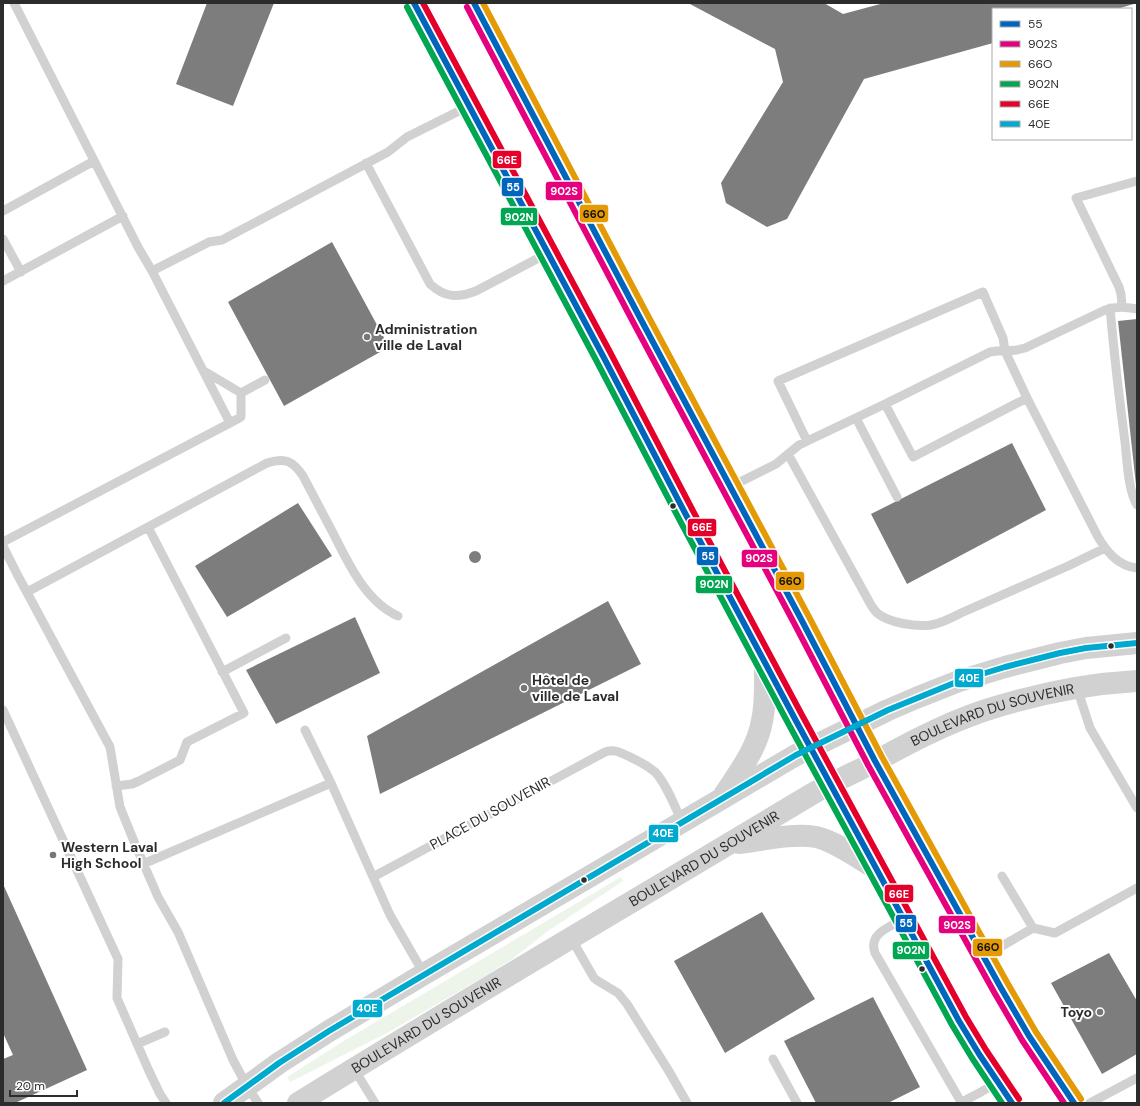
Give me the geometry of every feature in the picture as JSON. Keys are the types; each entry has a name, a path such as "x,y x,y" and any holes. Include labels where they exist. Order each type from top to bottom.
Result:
{"street":[{"path":"414,3 603,356 810,748 966,1033 1012,1103"},
{"path":"474,3 639,316 802,620 875,761 983,957 1029,1036 1074,1103"},
{"path":"229,1102 253,1095 279,1063 310,1043 424,974 796,755 916,698 959,681 1034,659 1086,648 1137,643"},
{"path":"723,798 754,746 760,729 765,701 765,663"},
{"name":"BOULEVARD DU SOUVENIR","path":"298,1103 807,797 915,740 982,711 1024,700 1078,688 1104,684 1137,682"},
{"path":"728,845 785,837 817,837 848,852 877,870"}],"lane":[{"path":"14,3 138,247 152,271 230,423"},
{"path":"152,271 209,242 222,240 388,152 407,137 469,106"},
{"path":"3,211 94,161"},
{"path":"366,163 427,280 437,291 445,295 458,296 469,294 548,253"},
{"path":"1122,306 1119,287 1076,198 1137,181"},
{"path":"3,281 123,216"},
{"path":"3,239 21,272"},
{"path":"807,441 778,381 983,292 1003,338 1005,351 1027,398 1098,537 1114,558 1122,564 1132,568 1137,568"},
{"path":"730,487 776,464 799,445 990,352 1025,348 1110,308 1122,306 1137,309"},
{"path":"1110,308 1116,378 1127,463 1132,494 1137,505"},
{"path":"204,371 241,393"},
{"path":"241,393 265,380"},
{"path":"3,542 241,417 241,393"},
{"path":"885,404 913,457 1027,398"},
{"path":"856,418 897,497"},
{"path":"788,454 871,605 876,612 883,617 896,622 932,625 946,621 1105,548"},
{"path":"27,592 267,463 282,460 290,462 297,467 303,476 350,567 379,604 388,612 398,616"},
{"path":"116,786 132,784 180,760 187,742 244,713 148,527"},
{"path":"3,546 110,747 120,807 143,864 158,897 178,932 231,1055 253,1095"},
{"path":"222,672 286,638"},
{"path":"1078,688 1090,728 1137,808"},
{"path":"3,710 118,959 117,998 160,1094 166,1103"},
{"path":"305,730 331,783 390,915 424,974"},
{"name":"PLACE DU SOUVENIR","path":"373,877 611,750 618,751 655,772 661,779 682,822"},
{"path":"143,864 331,783"},
{"path":"1002,876 1033,928"},
{"path":"983,957 1033,928 1055,933 1137,888"},
{"path":"904,919 879,934 874,940 874,949 960,1102 997,1082"},
{"path":"571,938 594,978 618,993 633,1012 687,1103"},
{"path":"137,1044 165,1032"},
{"path":"773,1059 797,1103"},
{"path":"354,1069 375,1103"},
{"path":"1090,1103 1137,1078"}],"shaded area":[{"path":"621,877 623,881 548,931 512,959 485,976 387,1033 290,1082 287,1077 347,1039"}],"building":[{"path":"207,3 274,3 233,106 176,84"},
{"path":"688,3 824,3 843,14 884,3 1137,3 1120,8 992,8 992,43 864,79 787,219 767,227 726,203 721,183 783,82 775,49"},
{"path":"332,242 389,347 284,406 228,302"},
{"path":"1137,319 1137,485 1136,485 1118,321"},
{"path":"1012,443 1046,510 907,584 871,514"},
{"path":"298,503 332,556 227,617 195,566"},
{"path":"473,551 477,551 481,557 477,563 473,563 469,559 469,555"},
{"name":"Hôtel de ville de Laval","path":"608,601 641,664 380,794 367,736"},
{"path":"355,617 380,673 276,724 246,670"},
{"path":"3,884 87,1070 15,1103 3,1103 3,1059 13,1055 3,1033"},
{"path":"762,912 815,999 725,1053 674,961"},
{"path":"1109,953 1137,1001 1137,1054 1102,1074 1051,983"},
{"path":"873,997 920,1087 888,1103 816,1103 784,1041"}],"transit line":[{"name":"55","path":"414,3 795,719 959,1021 1012,1103"},
{"name":"66E","path":"423,3 802,715 966,1017 1019,1099"},
{"name":"55","path":"474,3 875,761 1001,988 1029,1036 1074,1103"},
{"name":"66O","path":"483,3 882,757 1008,984 1036,1032 1081,1099"},
{"name":"902N","path":"407,7 788,723 952,1025 1002,1103"},
{"name":"902S","path":"467,7 868,765 994,992 1022,1040 1064,1103"},
{"name":"40E","path":"224,1103 279,1063 329,1031 796,755 888,710 959,681 1005,667 1060,653 1086,648 1137,643"}],"place":[{"name":"Administration ville de Laval","path":"367,337"},
{"name":"Hôtel de ville de Laval","path":"524,688"},
{"name":"Western Laval High School","path":"53,855"},
{"name":"Toyo","path":"1100,1012"}]}
